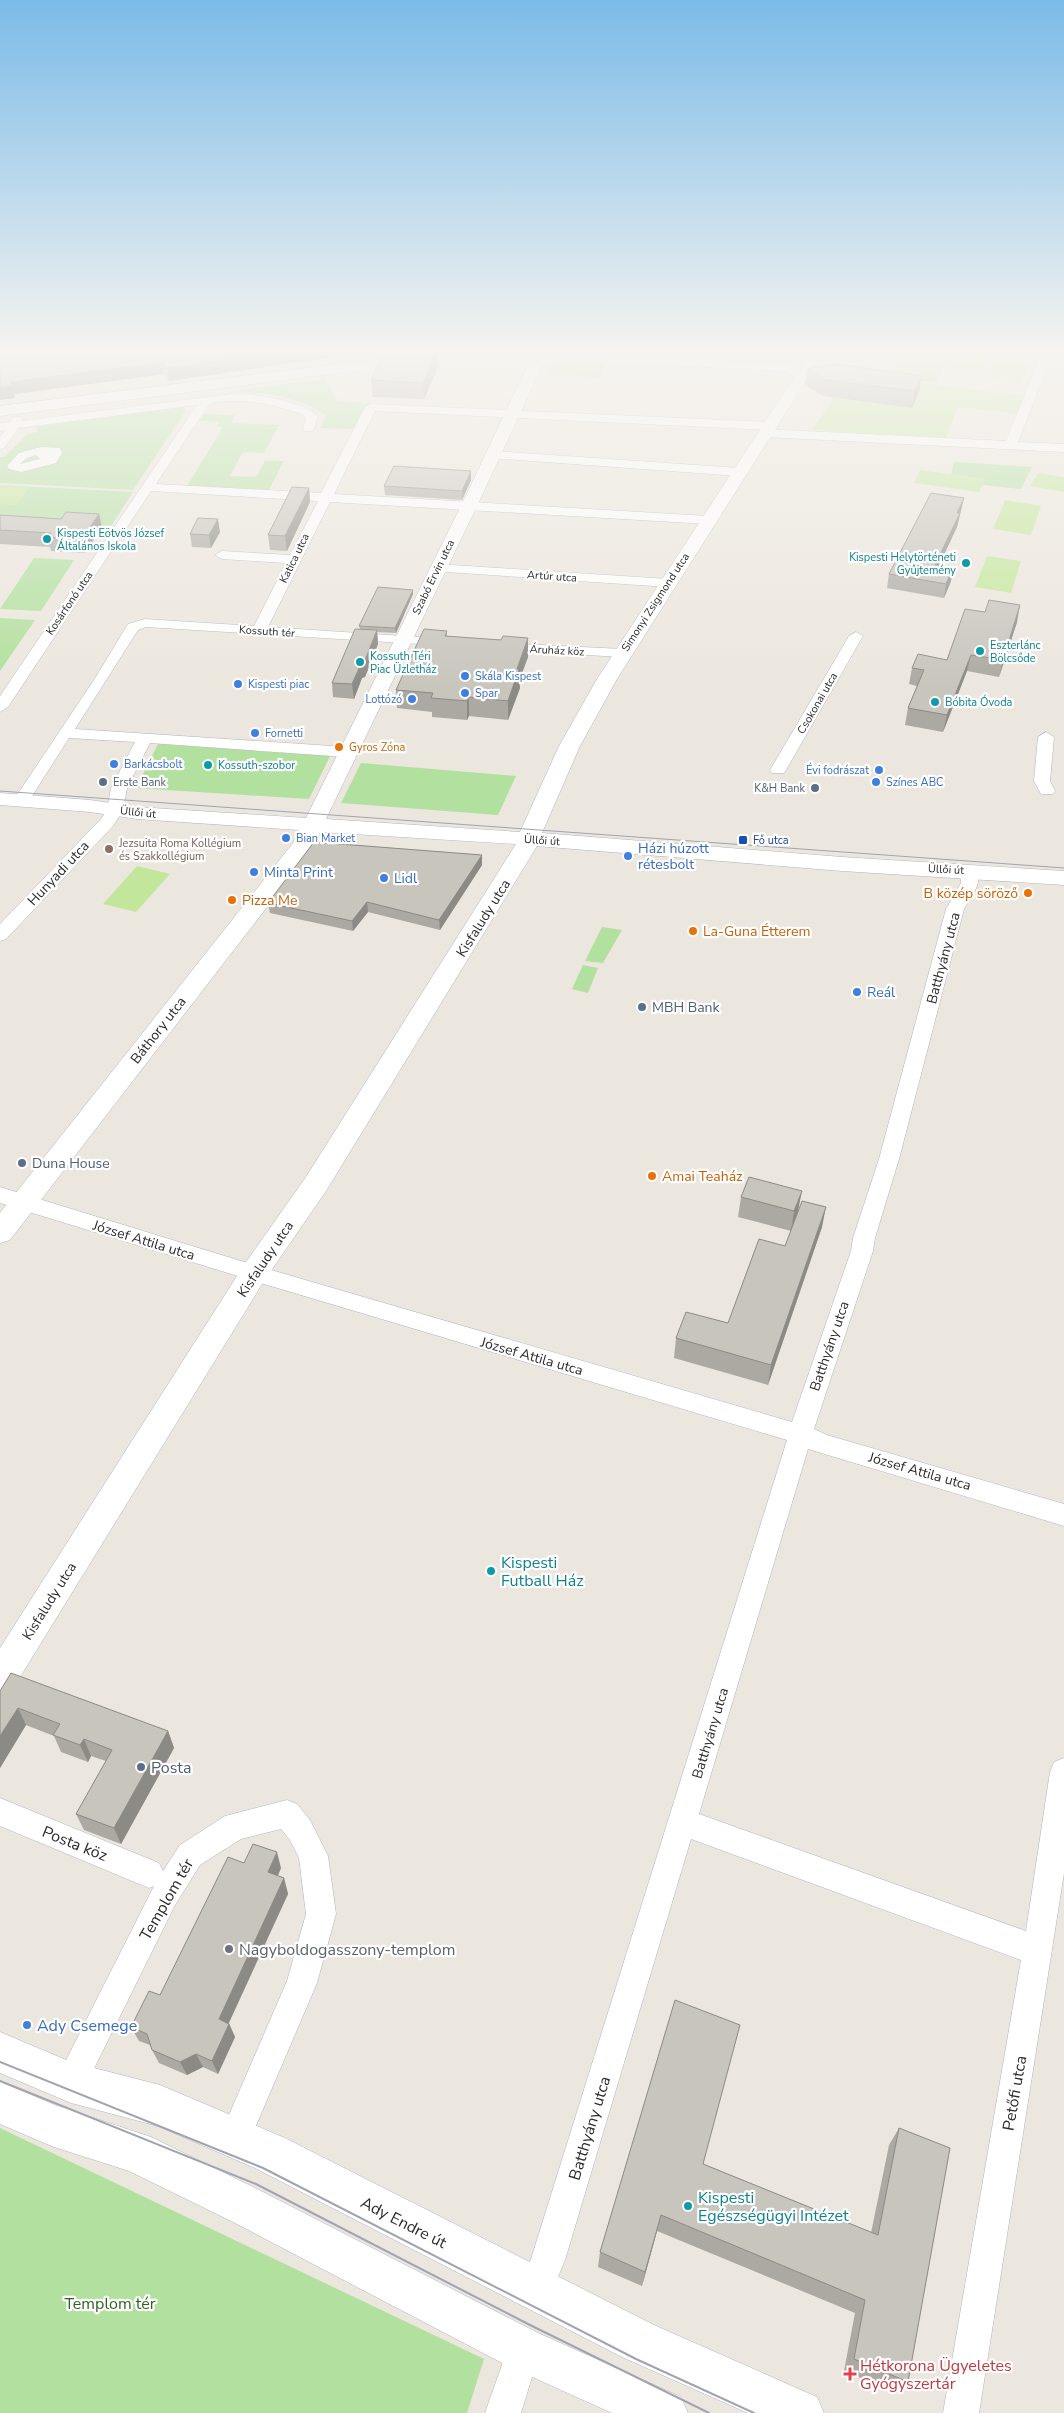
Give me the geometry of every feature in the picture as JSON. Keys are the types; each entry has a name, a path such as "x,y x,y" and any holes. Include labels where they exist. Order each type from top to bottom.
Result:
{"main road":[{"name":"Szabó Ervin utca","path":"402,640 488,465"},
{"name":"Simonyi Zsigmond utca","path":"528,839 534,821 583,720 622,652 744,465"},
{"path":"313,825 402,640"},
{"name":"Üllői út","path":"0,800 26,792 115,810 528,839 842,864 1064,878"},
{"name":"Báthory utca","path":"0,1233 12,1199 303,845 313,825"},
{"name":"Kisfaludy utca","path":"0,1678 254,1273 316,1184 524,851 528,839"},
{"name":"Ady Endre út","path":"0,2052 71,2082 160,2106 270,2153 638,2341 801,2413"},
{"path":"0,2102 54,2126 136,2152 254,2210 522,2349 666,2413"}],"street":[{"name":"Kosárfonó utca","path":"0,707 162,465"},
{"name":"Katica utca","path":"259,630 342,465"},
{"path":"632,465 739,472"},
{"path":"274,493 282,479"},
{"path":"147,487 708,520"},
{"path":"222,555 294,559"},
{"name":"Artúr utca","path":"438,568 668,583"},
{"name":"Kossuth tér","path":"26,792 111,664 132,627 145,623 402,640"},
{"name":"Csokonai utca","path":"778,770 856,636"},
{"path":"402,640 460,644"},
{"name":"Áruház köz","path":"489,646 622,652"},
{"path":"65,733 347,752"},
{"path":"1046,737 1042,781 1047,791"},
{"path":"115,810 119,788 145,739"},
{"name":"Hunyadi utca","path":"0,935 107,822 115,810"},
{"name":"Batthyány utca","path":"536,2289 548,2260 801,1434 889,1160 955,909 970,883 969,871"},
{"name":"József Attila utca","path":"12,1199 254,1273 801,1434 822,1444 891,1462 1064,1515"},
{"name":"Petőfi utca","path":"961,2413 1038,1951 1064,1772"},
{"name":"Posta köz","path":"0,1812 149,1873"},
{"name":"Templom tér","path":"71,2082 164,1897 190,1855 235,1826 288,1814 300,1830 313,1856 321,1914 302,1983 235,2138"},
{"path":"683,1822 1038,1951"},
{"path":"504,2413 515,2374"}],"green space":[{"path":"0,465 150,465 133,490 0,483"},
{"path":"200,465 236,465 230,476 256,477 263,465 282,465 269,490 187,486"},
{"path":"953,465 1032,467 1021,489 982,485 984,479 951,474"},
{"path":"920,470 985,479 979,492 914,483"},
{"path":"1038,473 1064,477 1064,492 1030,486"},
{"path":"0,485 133,492 111,526 66,524 0,528"},
{"path":"0,485 30,487 16,505 0,504"},
{"path":"1005,500 1041,506 1031,535 993,529"},
{"path":"987,556 1021,561 1011,593 975,587"},
{"path":"34,558 74,560 41,611 0,609"},
{"path":"0,618 35,620 0,671"},
{"path":"158,744 330,756 309,799 136,788"},
{"path":"361,763 516,776 498,815 341,803"},
{"path":"137,866 170,874 136,912 103,904"},
{"path":"602,927 622,930 603,963 585,961"},
{"path":"583,965 598,968 588,993 572,989"},
{"name":"Templom tér","path":"0,2128 484,2359 467,2413 0,2413"}],"building":[{"path":"394,466 471,471 462,491 384,486"},
{"path":"292,487 309,488 285,536 268,535"},
{"path":"931,493 964,498 957,513 960,513 935,565 953,568 946,584 889,574"},
{"path":"66,512 99,514 82,539 48,537 51,533 0,530 0,515 61,519"},
{"path":"198,518 218,519 209,535 190,534"},
{"path":"378,587 413,590 395,628 359,626"},
{"path":"989,600 1020,605 1003,660 971,655 947,715 908,708 924,670 912,668 918,654 947,660 965,609 985,612"},
{"path":"355,629 377,630 364,663 361,664 352,684 332,683"},
{"name":"Skála Kispest","path":"424,629 447,631 445,636 501,640 503,636 528,638 508,701 469,697 467,701 431,698 433,693 396,690"},
{"name":"Lidl","path":"314,842 482,855 439,920 367,902 352,921 268,903"},
{"path":"749,1177 802,1191 794,1211 741,1197"},
{"path":"802,1201 826,1207 771,1365 676,1338 686,1312 728,1323 759,1239 785,1246"},
{"name":"Posta","path":"11,1673 168,1731 114,1828 76,1814 112,1750 84,1739 80,1745 53,1735 60,1724 18,1708 0,1736 0,1691"},
{"name":"Nagyboldogasszony-templom","path":"253,1844 277,1852 268,1872 284,1878 219,2019 229,2024 212,2061 196,2054 180,2062 152,2050 147,2034 131,2027 149,1991 160,1995 228,1857 244,1863"},
{"name":"Kispesti Egészségügyi Intézet","path":"675,2000 740,2025 703,2164 878,2235 899,2128 950,2148 908,2382 854,2359 865,2300 661,2215 645,2272 600,2252"}],"tram line":[{"path":"0,791 1064,868"},
{"path":"0,2062 263,2168 636,2359 754,2413"},
{"path":"0,2081 256,2184 528,2324 709,2413"}],"place":[{"name":"Kispesti Eötvös József Általános Iskola","path":"47,539"},
{"name":"Kispesti Helytörténeti Gyűjtemény","path":"966,563"},
{"name":"Eszterlánc Bölcsőde","path":"980,651"},
{"name":"Kossuth Téri Piac Üzletház","path":"360,662"},
{"name":"Skála Kispest","path":"465,676"},
{"name":"Kispesti piac","path":"238,684"},
{"name":"Spar","path":"465,693"},
{"name":"Lottózó","path":"412,699"},
{"name":"Bóbita Óvoda","path":"935,702"},
{"name":"Fornetti","path":"255,733"},
{"name":"Gyros Zóna","path":"339,747"},
{"name":"Barkácsbolt","path":"114,764"},
{"name":"Kossuth-szobor","path":"208,765"},
{"name":"Évi fodrászat","path":"879,770"},
{"name":"Erste Bank","path":"103,782"},
{"name":"Színes ABC","path":"876,782"},
{"name":"K&H Bank","path":"815,788"},
{"name":"Bian Market","path":"286,838"},
{"name":"Fő utca","path":"743,840"},
{"name":"Jezsuita Roma Kollégium és Szakkollégium","path":"109,849"},
{"name":"Házi húzott rétesbolt","path":"628,856"},
{"name":"Minta Print","path":"254,872"},
{"name":"Lidl","path":"384,878"},
{"name":"B közép söröző","path":"1028,893"},
{"name":"Pizza Me","path":"232,900"},
{"name":"La-Guna Étterem","path":"693,931"},
{"name":"Reál","path":"857,992"},
{"name":"MBH Bank","path":"642,1007"},
{"name":"Duna House","path":"22,1163"},
{"name":"Amai Teaház","path":"652,1176"},
{"name":"Kispesti Futball Ház","path":"491,1571"},
{"name":"Posta","path":"141,1767"},
{"name":"Nagyboldogasszony-templom","path":"229,1949"},
{"name":"Ady Csemege","path":"27,2025"},
{"name":"Kispesti Egészségügyi Intézet","path":"688,2206"},
{"name":"Hétkorona Ügyeletes Gyógyszertár","path":"850,2374"}]}
